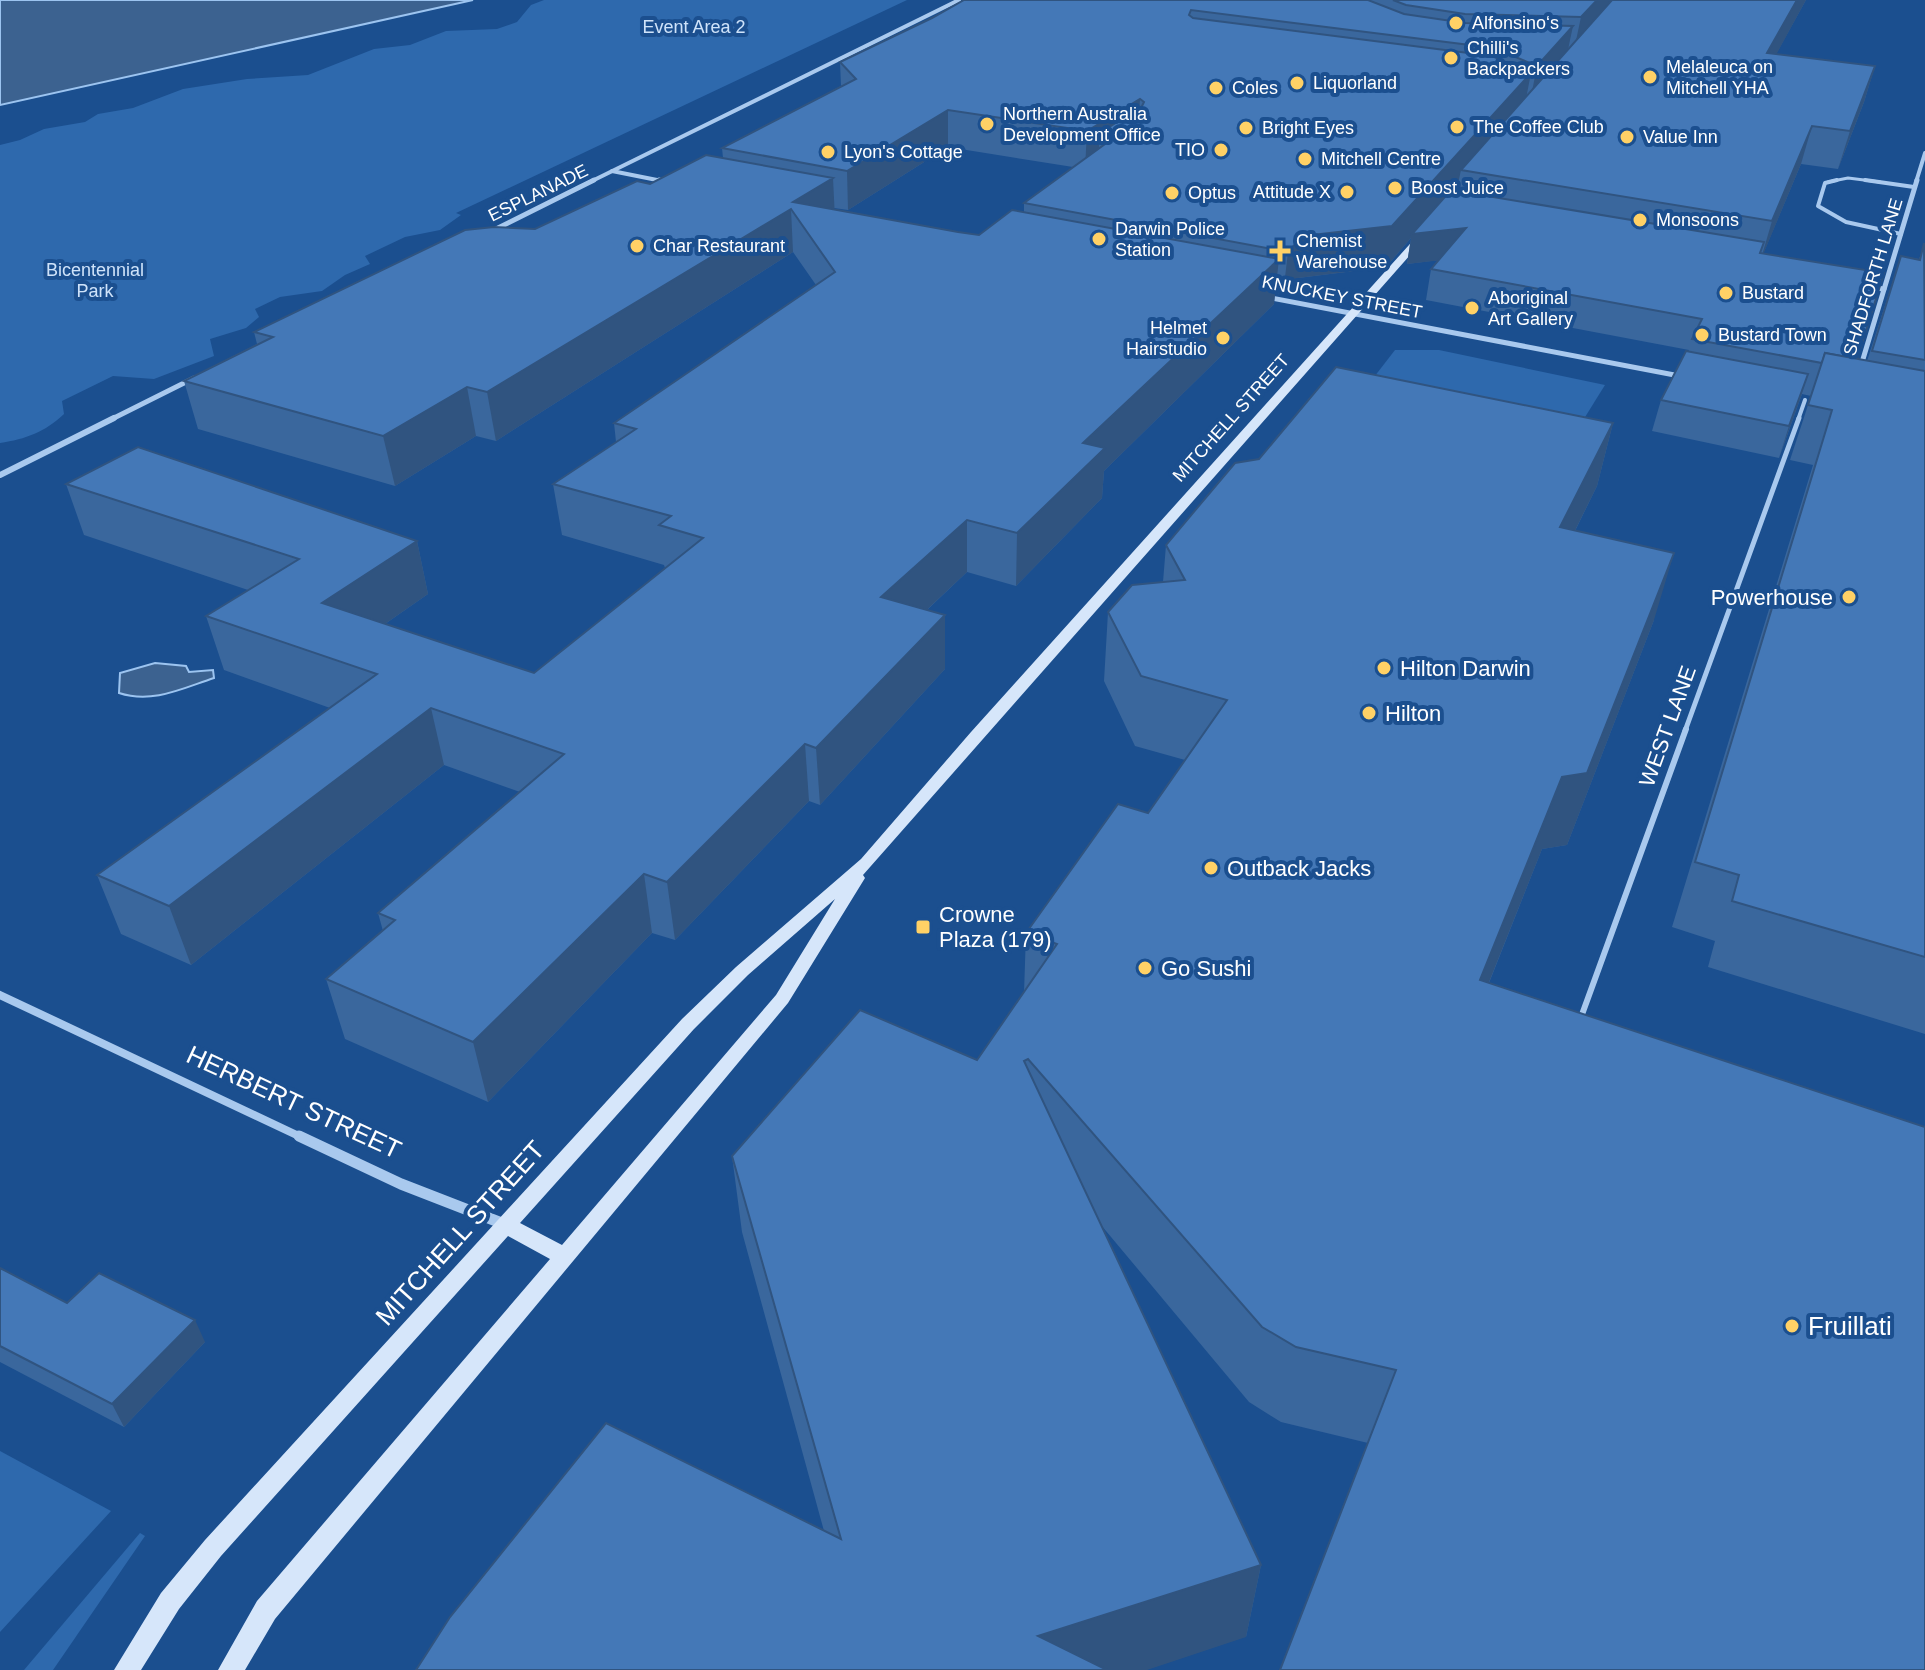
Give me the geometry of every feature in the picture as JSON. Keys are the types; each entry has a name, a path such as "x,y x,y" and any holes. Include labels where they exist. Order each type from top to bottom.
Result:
{"street":[{"name":"ESPLANADE","path":"485,234 959,0"},
{"name":"SHADFORTH LANE","path":"1856,381 1925,153"},
{"path":"612,171 681,185"},
{"name":"MITCHELL STREET","path":"231,1670 266,1610 782,999 867,863 976,735 1355,314 1433,223"},
{"path":"1853,284 1884,289"},
{"name":"KNUCKEY STREET","path":"1262,296 1696,379"},
{"path":"0,475 205,373"},
{"path":"1789,397 1819,402"},
{"name":"MITCHELL STREET","path":"127,1670 170,1601 213,1548 688,1024 742,971 867,863"},
{"name":"HERBERT STREET","path":"0,995 401,1184 505,1225 566,1257"}],"lane":[{"path":"1901,234 1856,226 1829,216 1818,206 1825,183 1848,178 1914,187"},
{"name":"WEST LANE","path":"1574,1036 1805,400"}],"green space":[{"name":"Bicentennial Park","path":"544,0 907,0 456,213 461,215 440,230 405,237 365,256 370,264 345,275 322,291 280,297 255,309 259,317 246,328 210,339 214,356 154,379 113,376 62,401 64,414 42,430 0,443 0,145 44,129 85,122 98,114 133,108 183,89 247,79 308,75 374,49 410,45 446,31 497,29 517,22 531,5"},
{"path":"1395,350 1439,350 1605,385 1562,454 1347,412"},
{"path":"0,1451 111,1511 0,1632"},
{"path":"140,1533 145,1536 53,1670 24,1670"}],"shaded area":[{"path":"0,0 473,0 0,105"},
{"path":"155,663 186,666 189,672 213,670 214,678 156,696 119,693 120,673"}],"building":[{"path":"964,0 1368,0 1404,14 1465,23 1573,26 1537,66 1494,48 1191,10 1189,15 1193,18 1492,56 1531,73 1392,226 1303,236 1288,252 1024,203 1116,136 1100,133 1142,106 1144,102 1140,99 1087,131 948,110 847,171 722,148 856,79 840,62"},
{"path":"1393,0 1597,0 1581,17 1465,14 1406,5"},
{"path":"1612,0 1797,0 1767,53 1875,66 1850,131 1812,126 1772,221 1461,170"},
{"path":"706,155 833,178 793,202 958,232 979,235 1012,210 1279,259 1083,443 1105,448 1017,533 967,520 881,597 945,615 816,748 805,744 667,882 644,874 473,1042 326,979 395,920 378,913 564,754 431,708 169,906 97,875 377,674 206,616 299,559 66,484 138,447 417,541 322,603 534,673 703,538 659,525 671,516 553,484 636,429 614,423 835,272 791,209 487,392 467,387 383,436 184,381 273,337 254,332 465,230 494,227 535,229 637,181 650,184"},
{"path":"1451,190 1764,242 1760,253 1884,273 1857,359 1825,353 1822,363 1692,339 1702,319 1431,269 1466,228 1412,234"},
{"path":"1924,243 1925,360 1872,351 1901,256 1920,260"},
{"path":"1686,351 1808,374 1789,426 1661,400"},
{"path":"1825,353 1925,371 1925,957 1732,901 1739,875 1695,862 1832,410 1808,405"},
{"path":"1336,367 1613,423 1560,527 1674,553 1587,773 1562,777 1480,980 1925,1127 1925,1670 1280,1670 1396,1370 1296,1347 1262,1327 1028,1059 1024,1061 1261,1565 1038,1636 1107,1670 416,1670 450,1617 606,1423 841,1539 732,1156 860,1010 977,1060 1057,944 1026,933 1118,804 1148,813 1227,700 1141,676 1108,612 1132,585 1185,580 1166,545 1235,463 1259,459"},
{"path":"0,1268 67,1303 99,1273 195,1320 112,1404 0,1346"}],"place":[{"name":"Alfonsino‘s","path":"1456,23"},
{"name":"Chilli's Backpackers","path":"1451,58"},
{"name":"Melaleuca on Mitchell YHA","path":"1650,77"},
{"name":"Liquorland","path":"1297,83"},
{"name":"Coles","path":"1216,88"},
{"name":"Northern Australia Development Office","path":"987,124"},
{"name":"The Coffee Club","path":"1457,127"},
{"name":"Bright Eyes","path":"1246,128"},
{"name":"Value Inn","path":"1627,137"},
{"name":"TIO","path":"1221,150"},
{"name":"Lyon's Cottage","path":"828,152"},
{"name":"Mitchell Centre","path":"1305,159"},
{"name":"Boost Juice","path":"1395,188"},
{"name":"Attitude X","path":"1347,192"},
{"name":"Optus","path":"1172,193"},
{"name":"Monsoons","path":"1640,220"},
{"name":"Darwin Police Station","path":"1099,239"},
{"name":"Char Restaurant","path":"637,246"},
{"name":"Chemist Warehouse","path":"1280,251"},
{"name":"Bustard","path":"1726,293"},
{"name":"Aboriginal Art Gallery","path":"1472,308"},
{"name":"Bustard Town","path":"1702,335"},
{"name":"Helmet Hairstudio","path":"1223,338"},
{"name":"Powerhouse","path":"1849,597"},
{"name":"Hilton Darwin","path":"1384,668"},
{"name":"Hilton","path":"1369,713"},
{"name":"Outback Jacks","path":"1211,868"},
{"name":"Crowne Plaza (179)","path":"923,927"},
{"name":"Go Sushi","path":"1145,968"},
{"name":"Fruillati","path":"1792,1326"}],"park label":[{"name":"Event Area 2","path":"694,27"}]}
